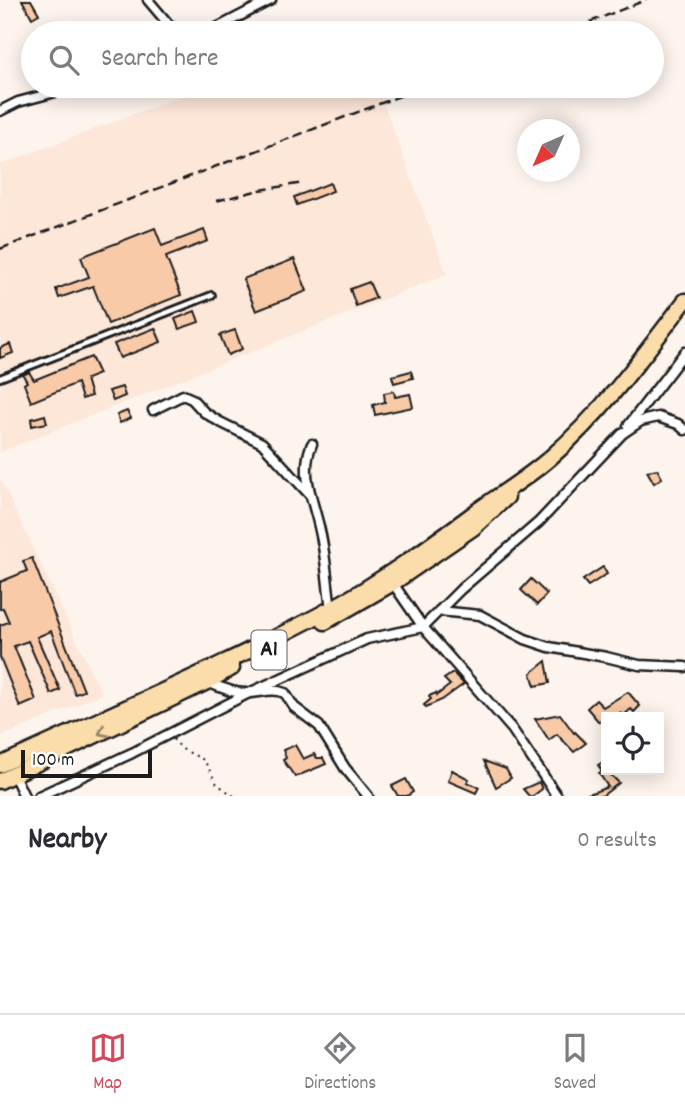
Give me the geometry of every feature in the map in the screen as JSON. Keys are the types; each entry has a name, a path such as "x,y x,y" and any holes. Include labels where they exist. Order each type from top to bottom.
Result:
{"highway":[{"name":"A1","path":"0,781 344,613 517,486 552,457 591,417 685,301"},
{"name":"A1","path":"0,765 227,661 390,578"}],"street":[{"path":"148,0 166,21"},
{"path":"230,21 271,0"},
{"path":"0,111 33,98"},
{"path":"39,796 247,694 368,639 424,627 461,589 539,522 622,434 685,352"},
{"path":"153,410 183,395 192,399 204,412 218,421 262,443 311,496"},
{"path":"622,434 641,421 658,417 678,424 685,430"},
{"path":"312,444 307,455 306,471 321,532 331,608"},
{"path":"390,578 424,627 512,729 557,796"},
{"path":"439,611 480,615 525,639 549,648 606,657 639,666 685,667"},
{"path":"207,682 247,694 271,690 285,693 294,707 319,726 345,768 368,796"},
{"path":"14,775 24,796"}],"lane":[{"path":"0,378 212,295"}],"path":[{"path":"171,732 175,744 204,760 217,784 234,796"}],"shaded area":[{"path":"176,98 381,98 447,274 0,452 0,165"},
{"path":"0,478 102,694 0,737"}],"building":[{"path":"22,0 31,0 39,14 32,18"},
{"path":"330,183 333,191 297,205 294,197"},
{"path":"155,228 162,246 204,230 208,241 166,257 181,295 108,324 93,286 59,298 56,289 89,277 81,257"},
{"path":"294,259 307,291 256,311 243,279"},
{"path":"369,282 376,298 356,306 350,289"},
{"path":"195,311 199,322 179,329 175,319"},
{"path":"155,328 161,342 120,358 114,344"},
{"path":"235,330 242,349 228,355 220,335"},
{"path":"10,344 13,353 0,358 0,348"},
{"path":"91,357 99,374 86,379 91,396 82,399 77,383 31,402 23,375 29,372 34,380"},
{"path":"411,371 413,378 394,383 392,376"},
{"path":"122,387 125,396 113,401 109,391"},
{"path":"394,391 395,397 410,394 413,407 375,415 373,405 385,402 384,393"},
{"path":"127,411 131,418 120,423 117,415"},
{"path":"45,415 47,423 32,426 31,419"},
{"path":"657,469 662,478 654,483 647,471"},
{"path":"32,558 84,691 75,694 51,631 37,637 60,690 51,694 28,641 14,646 36,700 20,707 0,657 0,625 9,622 3,608 0,609 0,582 27,571 23,561"},
{"path":"603,567 607,574 588,586 583,580"},
{"path":"531,579 547,594 537,605 521,590"},
{"path":"546,661 550,683 535,686 531,673"},
{"path":"453,673 464,684 442,700 426,707 424,705 431,699 429,696 436,693 437,695 450,685 444,679"},
{"path":"628,692 640,706 634,712 631,709 628,712 601,712 599,722 587,708 596,700 603,707"},
{"path":"560,714 574,733 586,743 574,752 557,734 549,740 535,719"},
{"path":"295,745 303,759 314,754 317,758 323,758 326,764 295,777 283,760 286,758 283,750"},
{"path":"484,761 506,769 511,778 496,787"},
{"path":"452,770 469,779 467,782 479,787 476,793 448,781"},
{"path":"599,773 611,775 619,783 602,796 583,796 608,787"},
{"path":"406,779 413,792 407,796 398,796 392,786"},
{"path":"539,782 542,789 533,796 529,796 523,789"}],"railway":[{"path":"593,21 646,0"},
{"path":"0,249 395,98"},
{"path":"216,201 304,183"}]}
